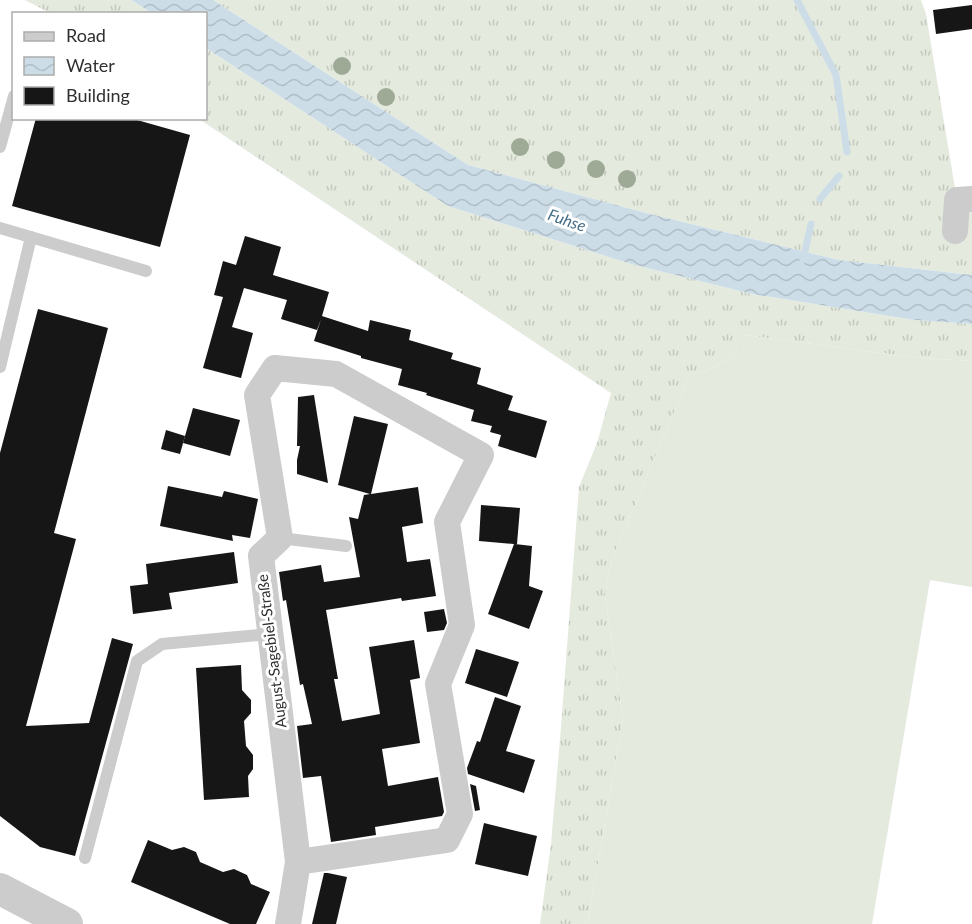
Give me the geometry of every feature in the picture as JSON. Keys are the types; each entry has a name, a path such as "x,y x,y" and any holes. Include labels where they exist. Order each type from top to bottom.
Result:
{"street":[{"path":"955,231 957,200 972,199"},
{"path":"280,538 257,395 274,368 336,374 481,455 447,522 462,625 438,684 460,814 447,840 298,862"},
{"name":"August-Sagebiel-Straße","path":"280,538 261,556 298,862 288,924"},
{"path":"0,889 67,924"}],"lane":[{"path":"0,147 12,103"},
{"path":"0,228 146,271"},
{"path":"0,367 31,237"},
{"path":"280,538 346,546"},
{"path":"85,858 138,661 162,644 270,634"}],"green space":[{"path":"25,0 131,0 150,12 48,12"},
{"path":"213,0 921,0 926,14 957,200 972,199 972,275 839,260 646,213 468,165"},
{"path":"207,49 448,206 631,264 752,294 914,320 972,324 972,361 919,358 746,335 742,351 705,372 690,374 611,562 605,595 623,719 588,921 585,924 540,924 551,844 579,487 597,443 611,393 201,120 207,120"},
{"path":"745,335 919,358 972,361 972,587 930,580 872,924 585,924 588,921 623,719 605,595 611,562 690,374 705,372 742,351"}],"water":[{"name":"Fuhse","path":"131,0 213,0 468,165 646,213 839,260 972,275 972,324 914,320 752,294 631,264 448,206 207,49 207,12 150,12"}],"building":[{"path":"972,5 972,29 936,34 933,10"},
{"path":"35,120 137,120 190,135 160,247 12,206"},
{"path":"245,236 281,247 273,275 329,292 322,316 368,331 370,320 411,330 409,340 453,353 451,359 481,368 477,384 513,396 508,410 547,421 536,458 498,446 501,435 490,432 492,426 471,421 474,410 398,385 402,369 361,358 361,356 314,341 321,319 317,330 281,319 287,300 244,288 232,327 253,333 241,378 203,368 223,297 214,295 223,261 236,265"},
{"path":"38,309 108,328 54,533 76,539 26,726 89,723 112,638 133,644 75,856 40,847 0,816 0,453"},
{"path":"314,395 328,483 297,474 300,446 297,446 298,397"},
{"path":"193,408 240,420 230,456 183,443"},
{"path":"354,416 388,424 371,494 418,487 423,523 402,527 407,562 430,559 436,596 402,601 401,598 326,610 338,679 334,679 342,721 380,714 369,647 414,640 420,678 410,680 420,743 382,749 388,786 438,777 444,812 442,816 375,827 376,835 331,842 321,776 303,778 297,726 312,724 303,684 300,685 279,572 321,565 324,582 360,577 349,517 358,519 364,495 370,494 338,485"},
{"path":"166,430 185,436 180,454 161,449"},
{"path":"168,486 222,497 224,491 258,499 250,538 232,535 233,541 160,526"},
{"path":"481,505 520,508 517,544 515,544 532,546 529,586 543,591 529,629 488,614 514,544 479,541"},
{"path":"234,552 238,583 169,593 172,609 133,614 130,586 148,584 146,564"},
{"path":"444,609 447,623 444,630 427,632 424,612"},
{"path":"476,649 519,662 507,697 465,683"},
{"path":"241,665 242,690 251,700 251,713 244,721 246,746 253,755 253,769 248,776 249,797 204,800 196,668"},
{"path":"495,697 521,706 506,751 535,760 524,793 468,774 467,768 477,741 480,742"},
{"path":"470,784 476,786 480,810 475,811"},
{"path":"484,823 537,836 528,876 475,864"},
{"path":"148,840 172,850 184,847 196,852 200,862 223,872 234,869 247,875 251,884 270,892 256,924 230,924 131,882"},
{"path":"324,873 347,877 336,924 312,924"}],"waterway":[{"path":"797,0 836,75 847,152"},
{"path":"820,199 839,176"},
{"path":"803,260 811,224"}]}
